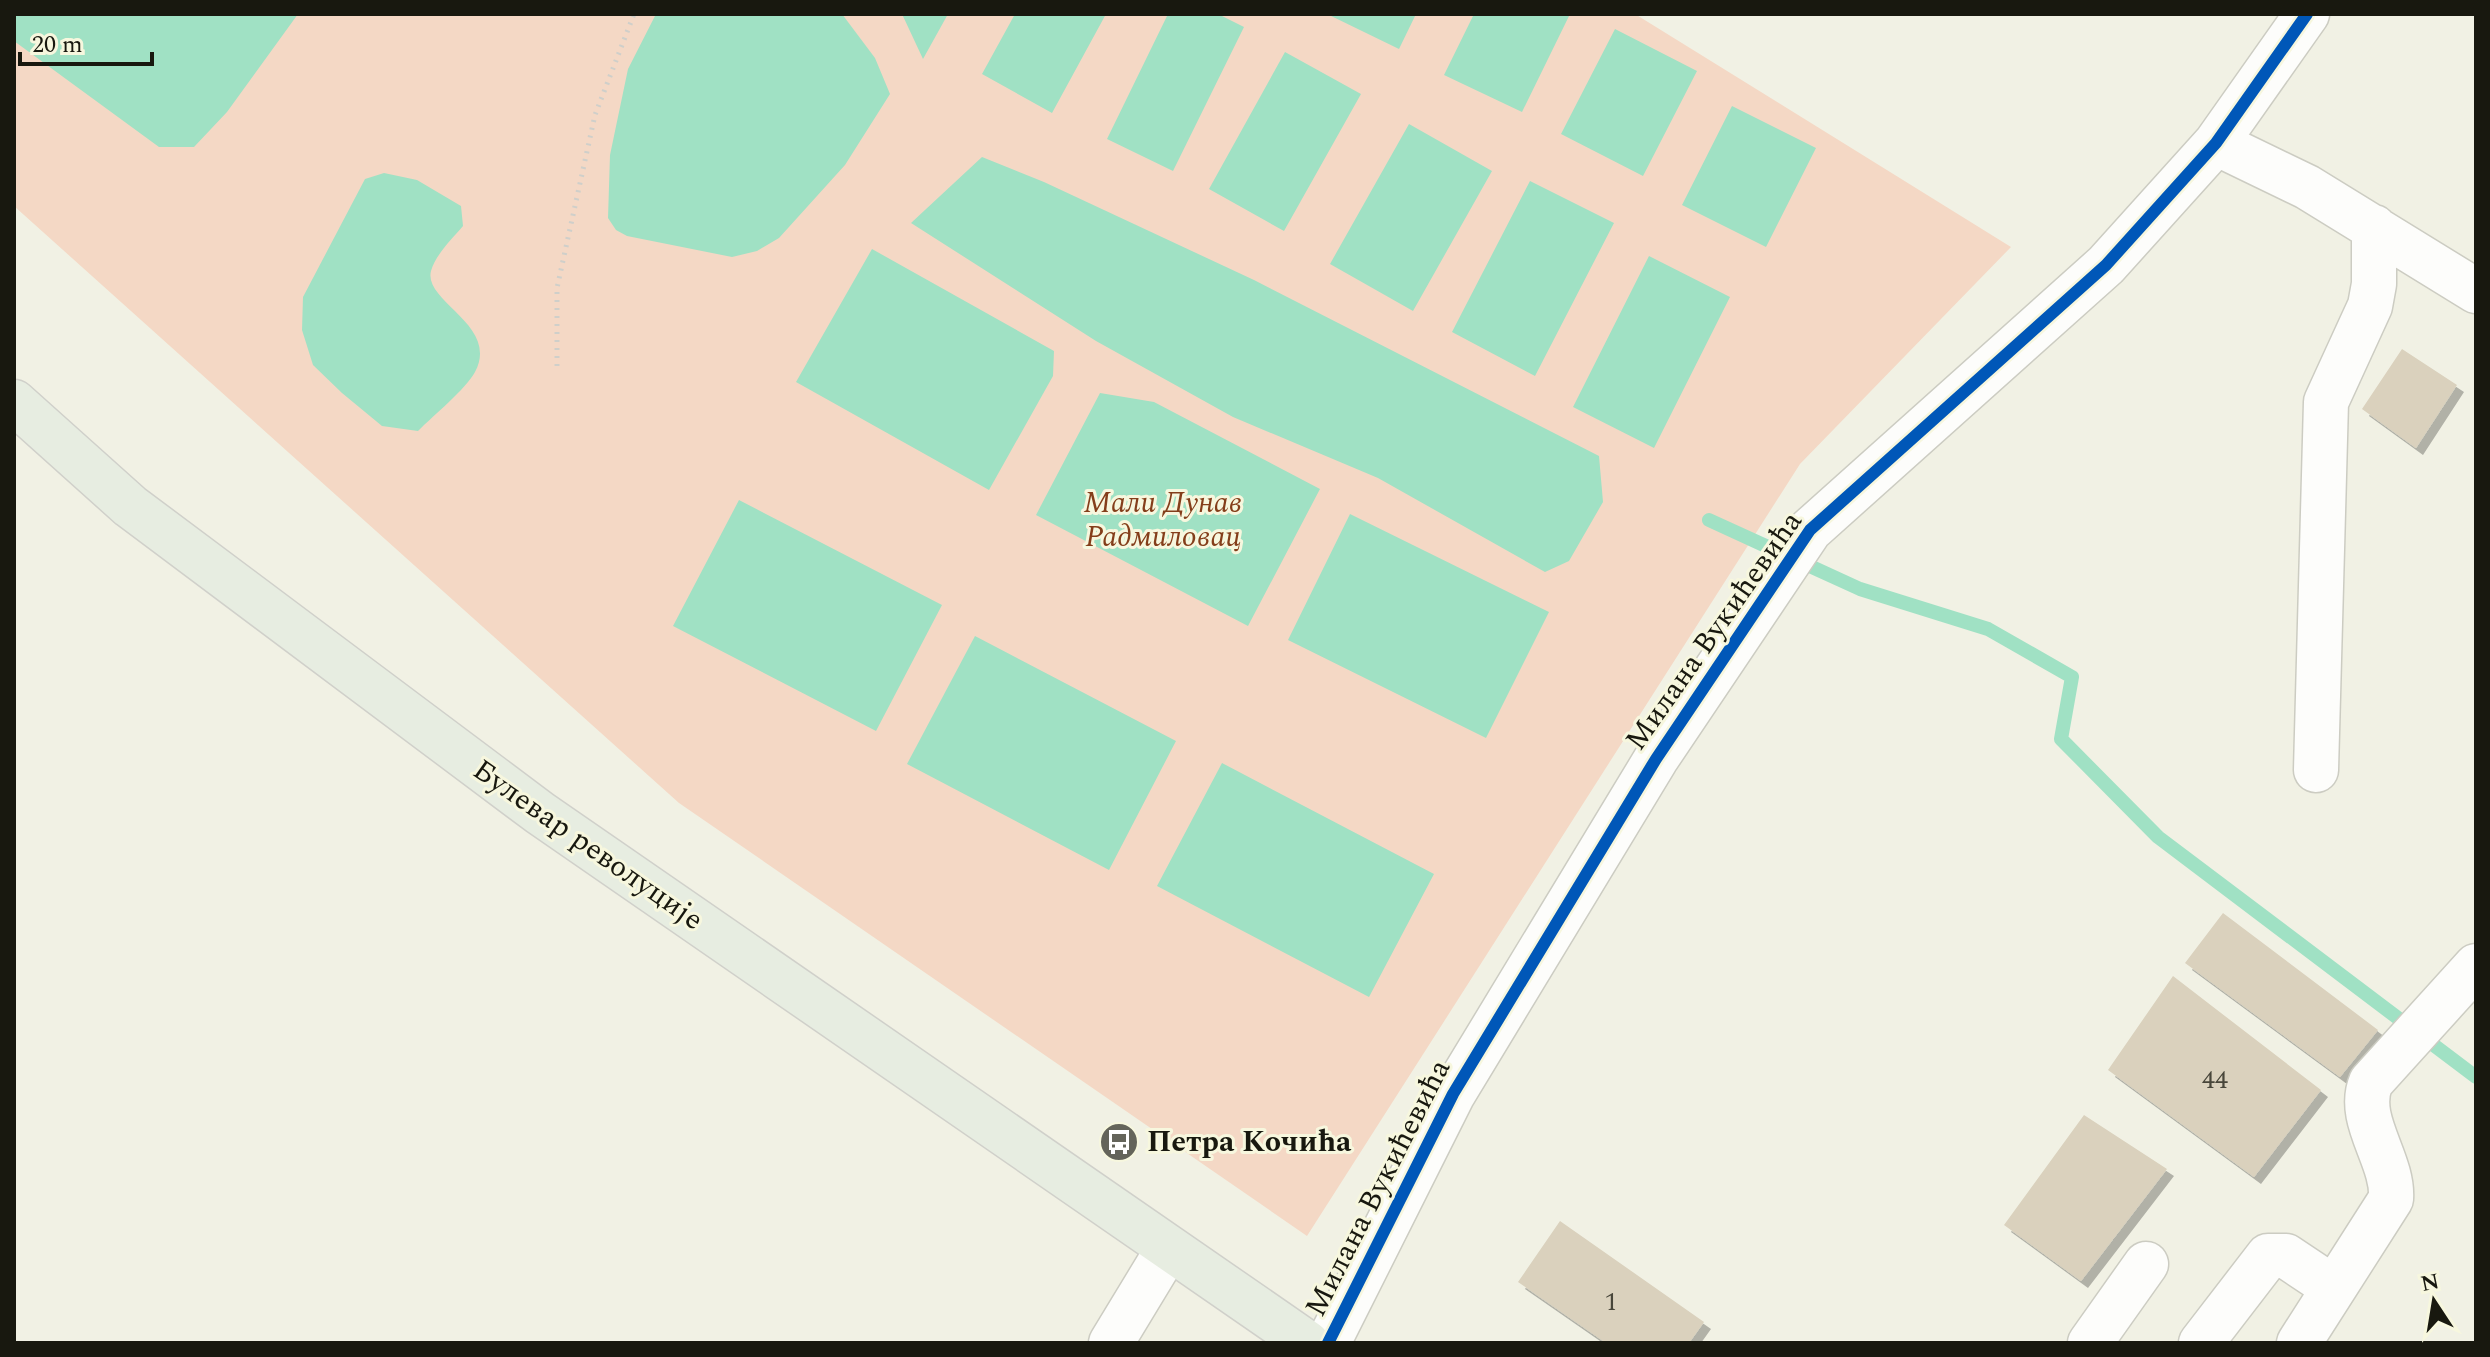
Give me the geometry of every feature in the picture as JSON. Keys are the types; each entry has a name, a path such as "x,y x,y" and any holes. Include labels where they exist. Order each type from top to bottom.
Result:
{"main road":[{"name":"Булевар револуције","path":"14,402 130,506 377,694 540,813 1175,1255 1307,1343"}],"street":[{"name":"Милана Вукићевића","path":"1328,1343 1453,1094 1656,759 1810,530 2106,265 2216,143 2307,14"},
{"path":"2216,143 2307,187 2476,291"},
{"path":"2316,770 2326,402 2370,306 2374,284 2374,227"},
{"path":"2299,1343 2391,1199 2391,1176 2366,1103 2371,1082 2476,966"},
{"path":"1111,1343 1175,1255"},
{"path":"2201,1343 2268,1256 2286,1256 2334,1288"},
{"path":"2090,1343 2146,1264"}],"path":[{"path":"557,366 557,288 595,115 634,14"}],"green space":[{"name":"Мали Дунав Радмиловац","path":"14,14 1635,14 2011,247 1800,464 1307,1236 679,803 14,206"}],"shaded area":[{"path":"14,14 298,14 227,112 194,147 159,147 14,41"},
{"path":"656,14 842,14 875,58 890,94 845,165 779,238 757,251 732,257 627,236 616,230 608,218 610,155 628,69"},
{"path":"902,14 948,14 923,59"},
{"path":"1015,14 1106,14 1052,113 982,74"},
{"path":"1168,14 1218,14 1244,27 1173,171 1107,139"},
{"path":"1327,14 1416,14 1399,49"},
{"path":"1474,14 1570,14 1522,112 1444,75"},
{"path":"1615,29 1697,71 1643,176 1561,134"},
{"path":"1285,52 1361,94 1284,231 1209,189"},
{"path":"1732,106 1816,148 1766,247 1682,205"},
{"path":"1409,124 1492,171 1413,311 1330,264"},
{"path":"982,157 1044,182 1254,280 1599,456 1603,502 1569,561 1545,572 1378,478 1233,417 1096,341 911,223"},
{"path":"384,173 417,180 461,206 463,226 437,259 431,271 432,282 470,328 478,341 480,355 470,379 418,431 382,426 342,393 313,365 302,330 303,297 365,179"},
{"path":"1530,181 1614,223 1535,376 1452,332"},
{"path":"872,249 1054,351 1053,376 989,490 796,382"},
{"path":"1649,256 1730,297 1654,448 1573,407"},
{"path":"1100,393 1154,402 1320,489 1248,626 1036,515"},
{"path":"739,500 942,605 876,731 673,626"},
{"path":"1350,514 1549,612 1486,738 1288,640"},
{"path":"975,636 1176,741 1109,870 907,764"},
{"path":"1222,763 1434,874 1369,997 1157,886"}],"building":[{"path":"2402,349 2457,385 2416,448 2362,409"},
{"path":"2223,913 2378,1030 2340,1077 2185,963"},
{"path":"2173,976 2321,1090 2254,1177 2108,1070"},
{"path":"2084,1115 2167,1169 2081,1281 2004,1225"},
{"path":"1560,1221 1704,1322 1689,1343 1606,1343 1518,1282"}],"waterway":[{"path":"1709,520 1860,589 1988,629 2072,677 2061,739 2158,837 2476,1077"}],"cycle path":[{"path":"1328,1343 1453,1094 1656,759 1810,530 2106,265 2216,143 2307,14"}],"place":[{"name":"Петра Кочића","path":"1119,1142"}]}
